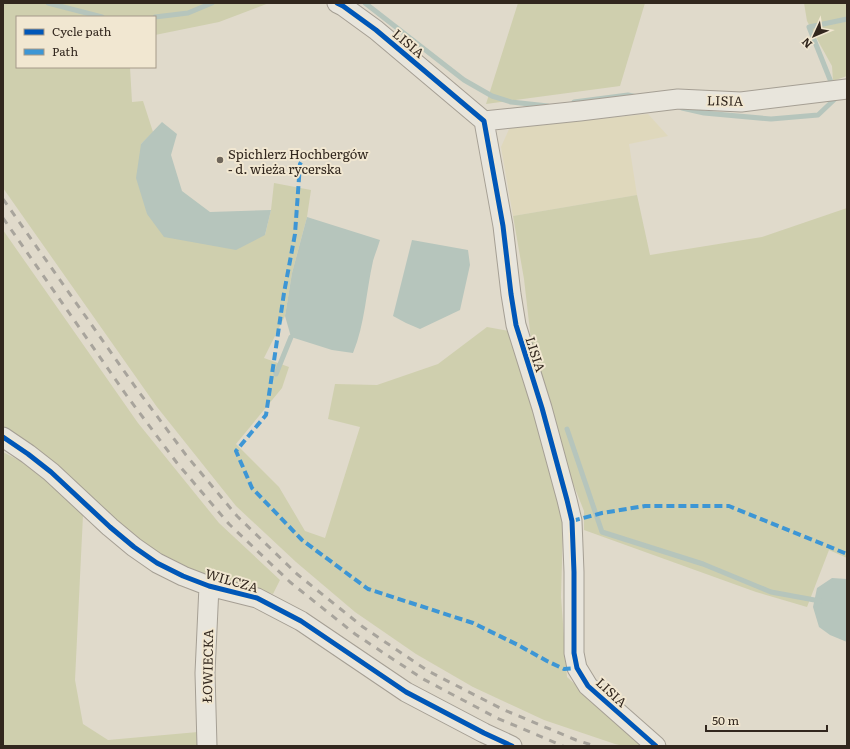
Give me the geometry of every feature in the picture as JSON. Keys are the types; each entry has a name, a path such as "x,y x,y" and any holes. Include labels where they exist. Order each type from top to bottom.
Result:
{"street":[{"name":"LISIA","path":"337,3 376,30 484,121 503,226 516,325 542,408 568,500 572,521 574,572 574,654 577,668 588,686 656,746"},
{"name":"LISIA","path":"484,121 678,99 741,102 847,89"},
{"name":"WILCZA","path":"3,437 51,472 110,527 134,547 157,563 183,576 209,586 257,598 301,621 406,692 512,746"},
{"name":"ŁOWIECKA","path":"207,746 205,672 209,586"}],"shaded area":[{"path":"648,114 668,136 629,144 637,195 513,216 501,147 510,127"},
{"path":"162,122 177,134 171,155 182,191 210,212 271,210 265,235 236,250 164,237 147,214 136,178 141,144"},
{"path":"307,217 380,240 373,261 363,319 353,353 332,350 291,337 285,316 292,273"},
{"path":"412,240 468,250 470,265 460,310 420,329 393,316"},
{"path":"832,578 847,579 847,642 830,635 819,627 813,607 817,588"}],"green space":[{"path":"3,3 269,3 219,22 156,35 156,16 16,16 16,68 130,68 132,102 143,101 153,132 141,144 147,214 265,235 271,210 274,183 311,190 307,217 292,273 285,316 264,358 289,367 282,388 236,444 279,487 305,531 325,538 360,427 328,419 335,384 377,385 438,364 487,327 509,331 527,393 551,464 563,527 561,597 567,677 643,746 624,746 615,744 544,720 473,687 416,654 355,612 296,562 236,506 157,407 3,188"},
{"path":"518,3 645,3 620,86 486,104"},
{"path":"804,3 847,3 847,76 833,81 832,66 807,21"},
{"path":"637,195 650,255 762,237 847,208 847,558 829,550 807,607 756,592 584,530 584,511 566,466 539,375 531,340 524,279 513,216"},
{"path":"3,230 138,423 219,523 280,580 273,594 212,577 162,557 116,524 58,465 3,428"},
{"path":"3,452 32,467 83,515 75,680 83,724 108,740 198,732 199,746 3,746"}],"waterway":[{"path":"48,3 98,16"},
{"path":"156,17 188,13 212,3"},
{"path":"365,3 464,80 492,96 511,102 548,106"},
{"path":"833,87 809,27 847,19"},
{"path":"574,102 628,95 637,97"},
{"path":"682,108 704,113 771,119 818,115 837,97 836,96"},
{"path":"276,374 291,337"},
{"path":"567,429 602,532 703,564 771,592 820,601"}],"railway":[{"path":"3,199 136,388 186,455 237,516 297,574 363,627 428,671 502,709 576,740 595,746"},
{"path":"3,218 127,396 177,463 229,524 290,582 355,634 423,679 497,718 563,746"}],"marked path":[{"path":"307,152 300,164 295,234 284,293 266,415 236,451 252,488 302,540 368,589 473,623 564,669 577,668"},
{"path":"572,521 602,513 645,506 729,506 847,554"}],"cycle path":[{"path":"337,3 376,30 484,121 503,226 516,325 542,408 572,521 574,572 574,653 577,668 588,686 656,746"},
{"path":"3,437 51,472 110,527 134,547 157,563 183,576 209,586 257,598 301,621 406,692 512,746"}],"place":[{"name":"Spichlerz Hochbergów - d. wieża rycerska","path":"220,160"}]}
